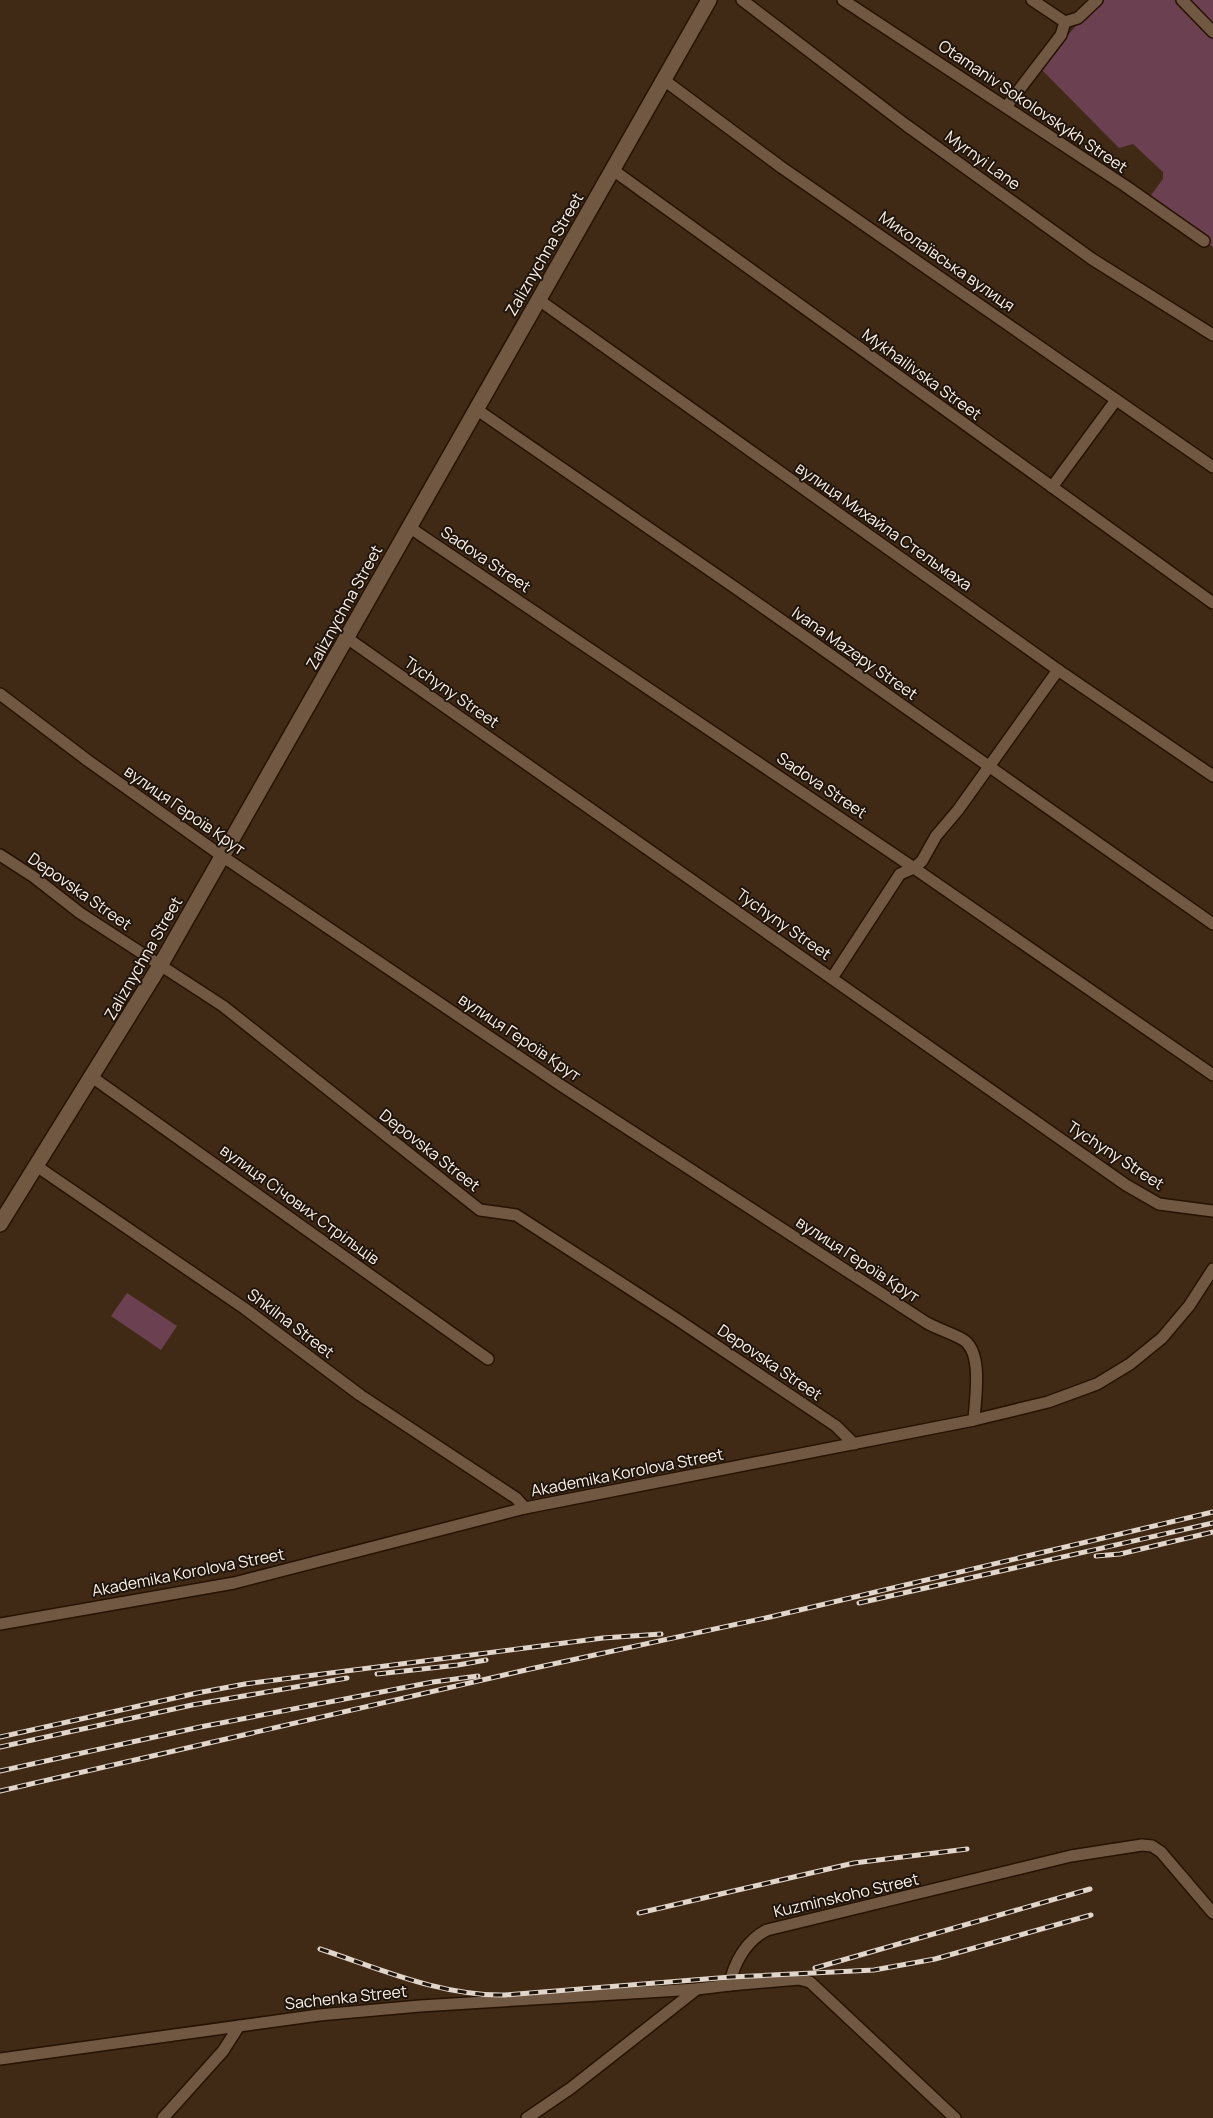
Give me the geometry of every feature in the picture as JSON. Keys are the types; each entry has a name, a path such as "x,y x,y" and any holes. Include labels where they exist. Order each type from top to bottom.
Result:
{"street":[{"name":"Zaliznychna Street","path":"0,1224 161,964 709,0"},
{"name":"Myrnyi Lane","path":"742,0 906,125 1092,259 1213,335"},
{"name":"Otamaniv Sokolovskykh Street","path":"844,0 1204,241"},
{"path":"1032,0 1065,22"},
{"path":"1065,22 1078,18 1097,0"},
{"path":"1182,0 1213,32"},
{"path":"1006,107 1061,35 1065,22"},
{"name":"Миколаївська вулиця","path":"664,80 781,167 1213,468"},
{"name":"Mykhailivska Street","path":"613,170 1213,603"},
{"name":"вулиця Михайла Стельмаха","path":"539,300 1058,670 1213,776"},
{"path":"1052,487 1116,400"},
{"name":"Ivana Mazepy Street","path":"476,409 737,589 1213,924"},
{"name":"Sadova Street","path":"409,527 914,868 1213,1075"},
{"name":"Tychyny Street","path":"347,638 1126,1185 1159,1204 1213,1211"},
{"path":"832,978 900,874 914,868 922,861 936,836 958,810 1058,670"},
{"name":"вулиця Героїв Крут","path":"0,694 86,760 222,856 562,1086 926,1324 964,1340 973,1350 976,1361 974,1420"},
{"name":"Depovska Street","path":"0,855 34,877 80,913 223,1006 480,1210 516,1216 672,1316 827,1421 854,1444"},
{"name":"вулиця Січових Стрільців","path":"92,1077 488,1359"},
{"name":"Shkilna Street","path":"36,1165 244,1308 360,1395 516,1498 526,1508"},
{"name":"Akademika Korolova Street","path":"0,1624 234,1583 526,1508 974,1420 1056,1399 1097,1384 1130,1364 1162,1338 1189,1306 1213,1269"},
{"name":"Kuzminskoho Street","path":"730,1985 731,1977 741,1954 758,1935 767,1930 1071,1856 1106,1850 1152,1846 1161,1852 1213,1913"},
{"path":"527,2118 571,2088 697,1989 799,1979 810,1982 819,1989 955,2118"},
{"name":"Sachenka Street","path":"0,2059 319,2015 420,2006 697,1989"},
{"path":"163,2118 222,2052 239,2026"}],"shaded area":[{"path":"1098,0 1213,0 1213,247 1149,198 1163,179 1163,172 1133,144 1119,148 1040,68"},
{"path":"127,1293 177,1326 161,1350 111,1316"}],"railway":[{"path":"0,1791 530,1669 770,1617 1213,1512"},
{"path":"859,1603 1213,1523"},
{"path":"1096,1556 1120,1554 1213,1532"},
{"path":"0,1737 245,1684 603,1638 661,1634"},
{"path":"377,1674 486,1660"},
{"path":"0,1771 200,1727 433,1682 478,1676"},
{"path":"0,1747 192,1705 347,1678"},
{"path":"639,1913 854,1863 967,1849"},
{"path":"815,1968 1090,1889"},
{"path":"320,1949 388,1973 434,1986 457,1991 505,1995 731,1977 874,1970 935,1959 1091,1915"}]}
